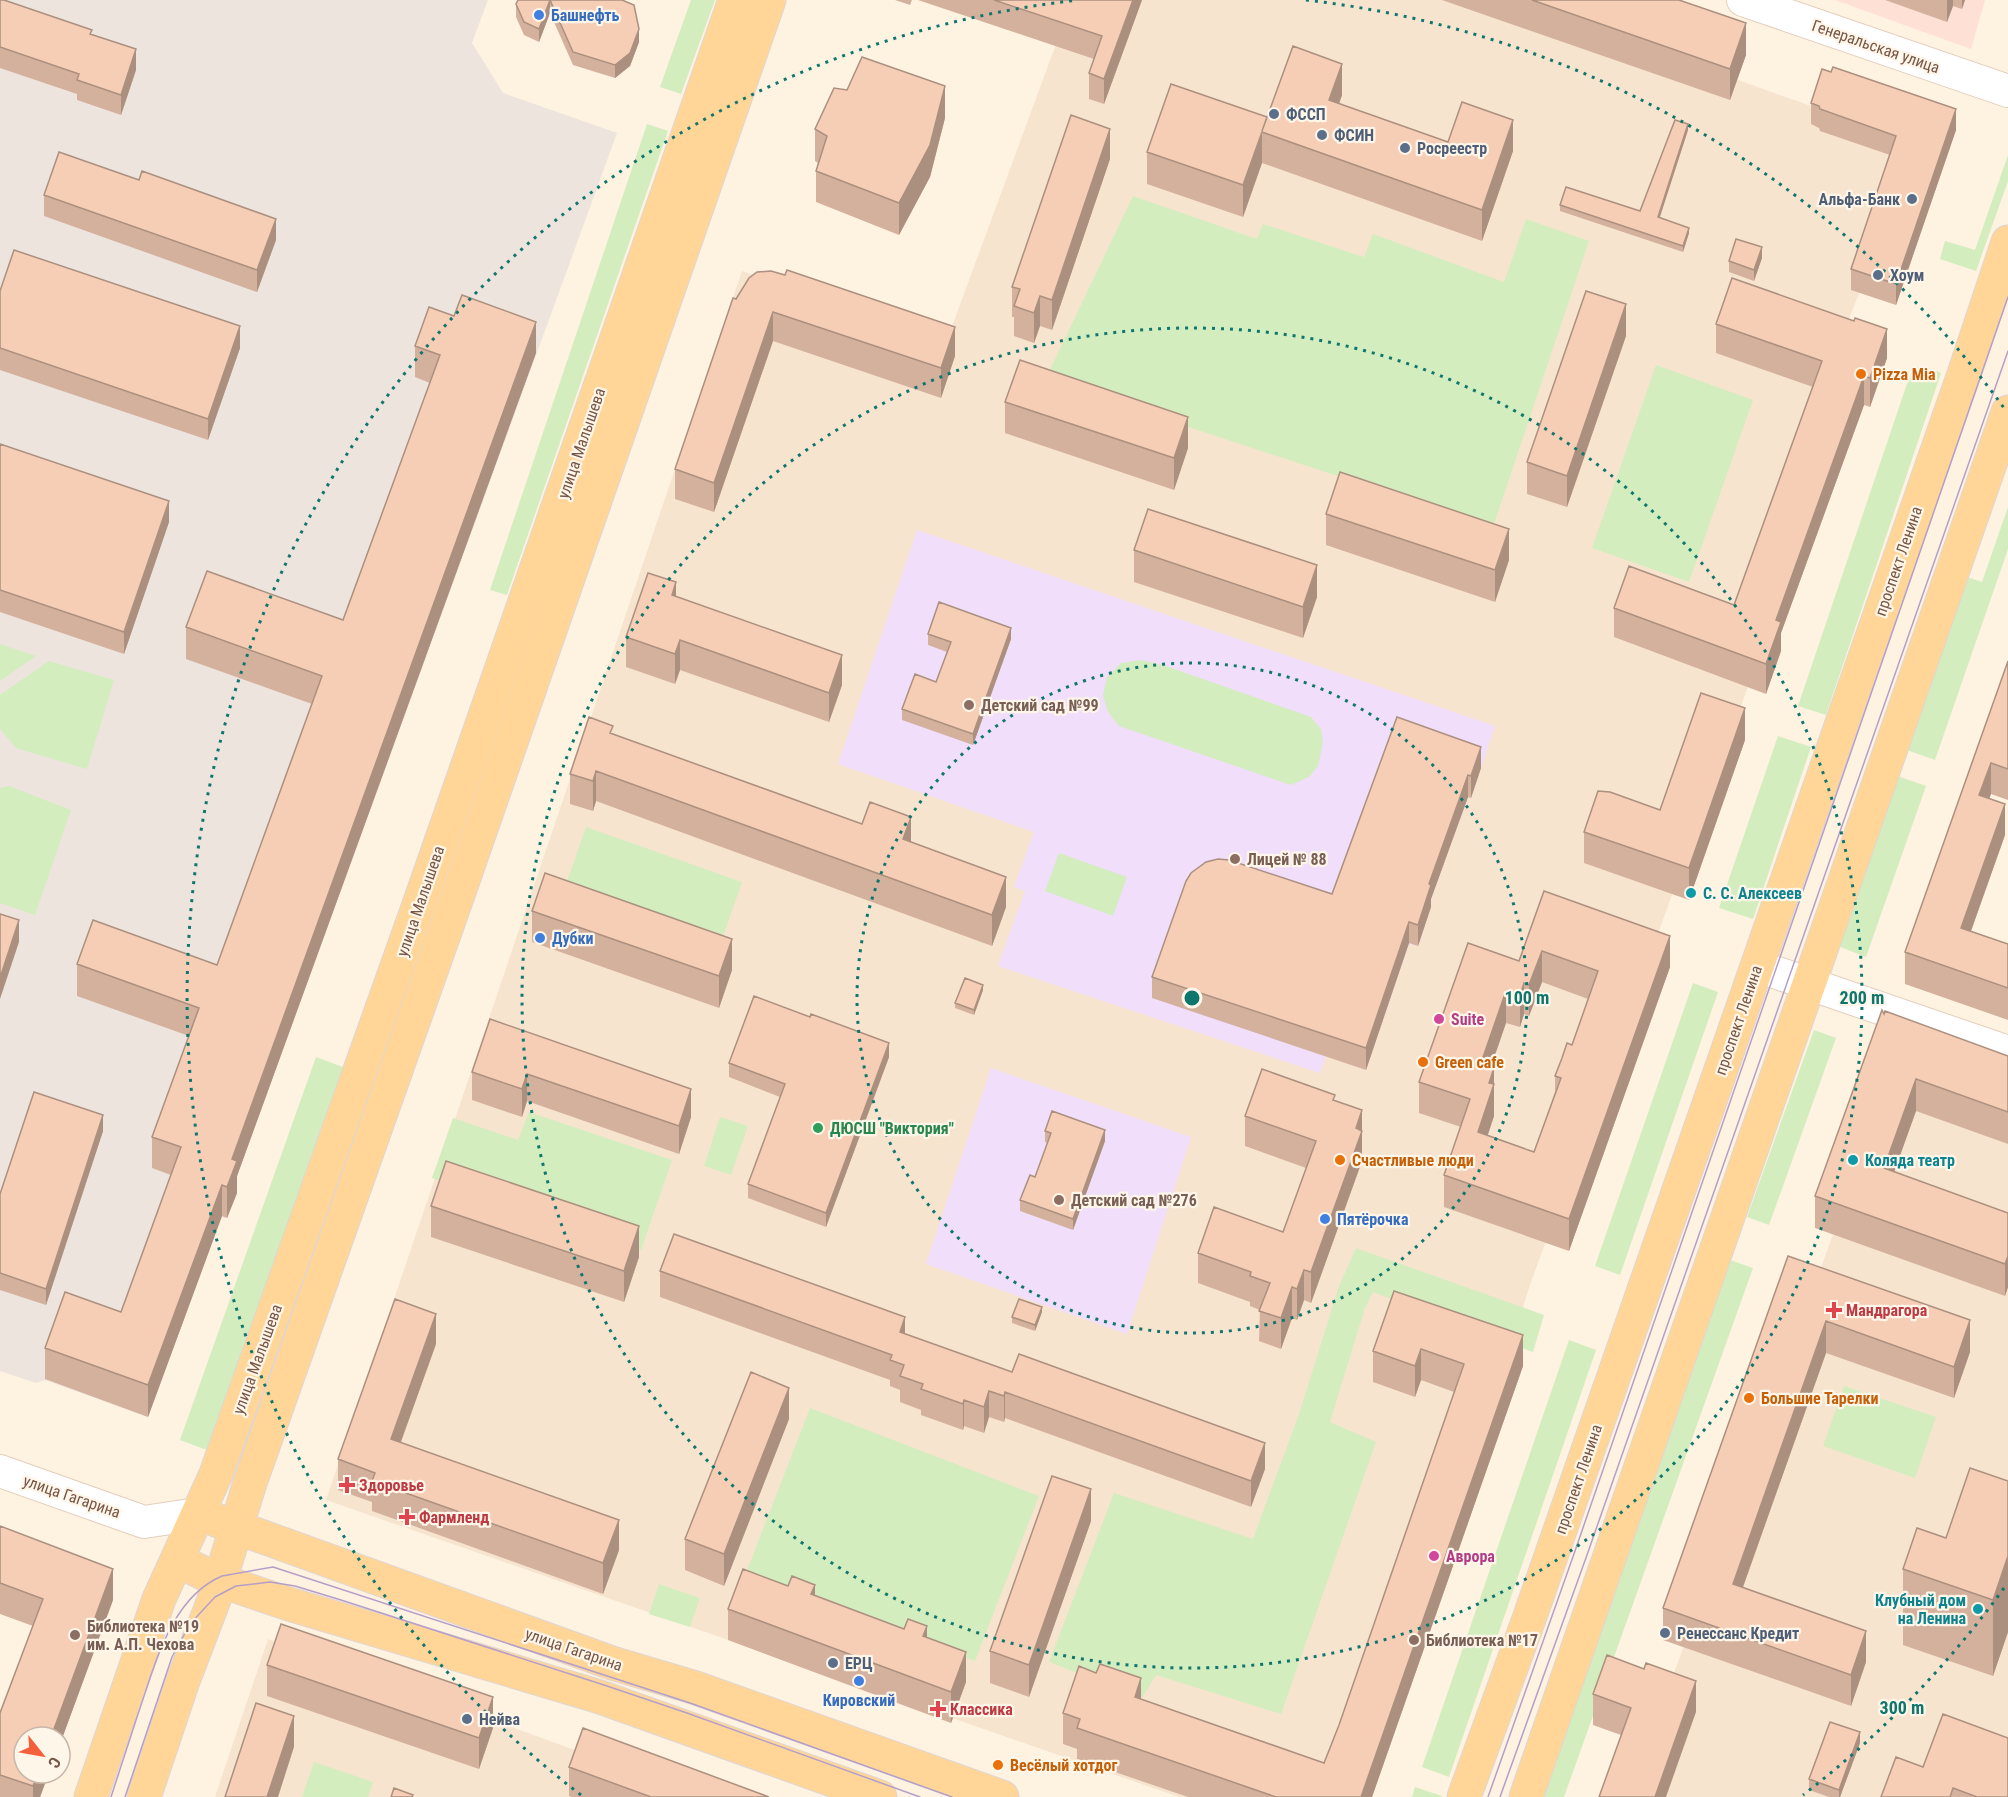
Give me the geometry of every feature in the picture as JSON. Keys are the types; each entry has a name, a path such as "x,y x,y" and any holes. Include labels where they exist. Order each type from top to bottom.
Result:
{"main road":[{"name":"улица Малышева","path":"91,1797 159,1599 216,1474 735,0"},
{"name":"улица Малышева","path":"144,1797 220,1580 249,1486 459,892 769,0"},
{"name":"проспект Ленина","path":"1464,1797 1530,1619 1960,386 2008,242"},
{"path":"1526,1797 2008,412"},
{"name":"улица Гагарина","path":"197,1514 237,1526 612,1663 696,1688 1002,1797"},
{"name":"улица Гагарина","path":"177,1560 220,1580 289,1604 600,1697 880,1797"}],"street":[{"name":"Генеральская улица","path":"1743,0 2008,91"},
{"path":"1757,966 2008,1053"},
{"name":"улица Гагарина","path":"0,1471 144,1522 197,1514"},
{"name":"улица Гагарина","path":"144,1522 177,1560"}],"shaded area":[{"path":"0,0 488,0 472,43 503,93 617,133 232,1190 237,1193 227,1218 221,1217 148,1417 45,1380 36,1383 0,1371"},
{"path":"963,0 1513,0 1909,141 1862,286 1828,371 1845,420 1531,1282 1365,1797 1179,1797 326,1500 742,271 947,340 1059,36"},
{"path":"1835,0 1985,0 1971,49"},
{"name":"Лицей № 88","path":"917,530 1495,726 1471,798 1468,797 1429,905 1431,907 1418,946 1409,944 1366,1070 1326,1056 1320,1073 998,966 1025,891 1014,887 1034,832 838,764"},
{"path":"1897,1058 2008,1096 2008,1797 1629,1797"},
{"name":"Детский сад №276","path":"991,1068 1191,1137 1127,1334 926,1264"},
{"path":"268,1639 705,1797 215,1797"}],"green space":[{"path":"691,0 715,0 681,94 660,87"},
{"path":"647,124 668,131 507,595 490,590"},
{"path":"2008,155 2008,181 1976,271 1940,259 1945,241 1975,250"},
{"path":"1133,196 1257,239 1263,224 1364,257 1373,234 1504,282 1526,219 1589,241 1493,527 1045,380"},
{"path":"1656,365 1753,400 1689,582 1592,548"},
{"path":"1913,366 1926,367 1941,373 1826,715 1798,706"},
{"path":"2008,507 2008,549 1935,760 1901,748 1961,575 1982,582"},
{"path":"0,644 36,656 0,681"},
{"path":"1141,660 1163,665 1311,717 1321,729 1323,743 1318,766 1309,777 1291,785 1119,726 1108,712 1103,695 1107,677 1121,663"},
{"path":"49,661 114,680 87,769 16,748 0,729 0,695"},
{"path":"1778,736 1811,747 1753,919 1719,908"},
{"path":"1892,774 1926,786 1866,957 1833,944"},
{"path":"9,786 71,810 35,915 0,903 0,788"},
{"path":"586,827 742,882 717,954 561,899"},
{"path":"1059,853 1127,877 1113,916 1045,891"},
{"path":"1693,983 1718,992 1620,1275 1595,1266"},
{"path":"1814,1030 1836,1038 1769,1225 1747,1217"},
{"path":"316,1057 343,1067 207,1450 180,1440"},
{"path":"529,1112 672,1160 641,1250 432,1178 453,1118 518,1140"},
{"path":"720,1117 748,1126 731,1175 704,1166"},
{"path":"1356,1248 1544,1315 1533,1352 1373,1292 1365,1308 1330,1422 1376,1442 1281,1714 1156,1675 1142,1698 1049,1662 1114,1493 1253,1539 1299,1414 1339,1286"},
{"path":"1730,1260 1753,1268 1564,1797 1536,1797"},
{"path":"1569,1340 1596,1350 1449,1777 1422,1767"},
{"path":"1844,1386 1936,1417 1915,1478 1823,1446"},
{"path":"810,1408 1039,1496 975,1661 746,1573"},
{"path":"659,1584 700,1598 690,1627 649,1614"},
{"path":"314,1762 373,1782 368,1797 302,1797"},
{"path":"1415,1787 1442,1796 1442,1797 1412,1797"}],"building":[{"path":"0,0 92,30 90,34 136,49 121,95 77,80 79,74 0,47"},
{"path":"518,0 550,0 539,29 524,22 516,4"},
{"path":"550,0 622,0 634,5 639,29 630,53 615,65 573,52"},
{"path":"994,0 1133,0 1104,79 1089,73 1102,36"},
{"path":"1532,0 1679,0 1746,23 1730,69"},
{"path":"1293,46 1342,64 1329,100 1448,142 1462,102 1513,120 1482,210 1262,132 1243,185 1147,152 1171,84 1267,117 1262,131"},
{"path":"862,57 945,86 930,145 899,203 816,171 827,136 815,129 834,88 847,90"},
{"path":"1833,67 1956,109 1896,284 1851,269 1896,136 1820,109 1819,106 1811,103 1822,69 1831,72"},
{"path":"1071,115 1110,129 1052,300 1040,296 1034,313 1014,306 1020,289 1012,287"},
{"path":"1675,120 1688,124 1658,217 1689,228 1683,246 1560,205 1566,187 1640,211"},
{"path":"59,152 139,180 142,171 276,219 257,270 44,195"},
{"path":"1736,239 1762,247 1754,270 1729,261"},
{"path":"14,250 240,326 208,419 0,348 0,291"},
{"path":"787,270 955,327 941,368 773,312 714,483 675,469 733,298 736,299 749,278 757,272 771,271 785,275"},
{"path":"1732,278 1854,321 1855,318 1887,329 1870,378 1864,376 1776,620 1781,622 1766,664 1614,608 1629,566 1734,605 1822,361 1716,324"},
{"path":"1586,291 1626,304 1567,476 1527,462"},
{"path":"462,295 536,322 232,1159 237,1161 227,1187 222,1185 148,1385 45,1348 65,1292 121,1312 181,1147 152,1137 199,1008 77,964 93,920 217,965 322,676 186,627 207,571 343,620 440,355 415,346 429,307 454,316"},
{"path":"1020,360 1188,417 1174,458 1005,402"},
{"path":"0,444 169,501 124,632 0,590"},
{"path":"1340,472 1509,529 1495,570 1326,514"},
{"path":"1148,509 1317,565 1303,607 1134,550"},
{"path":"648,573 676,582 672,595 842,655 829,693 680,640 675,654 626,637"},
{"path":"939,602 1011,628 973,734 902,709 915,674 936,682 951,642 928,634"},
{"path":"2008,661 2008,769 1991,763 1979,795 2005,804 1961,928 2008,944 2008,988 1905,952"},
{"path":"1701,693 1745,708 1689,868 1584,832 1598,791 1610,792 1660,810"},
{"path":"589,717 613,726 610,733 862,824 870,802 911,817 903,839 1006,877 992,915 596,771 593,781 570,774"},
{"path":"1397,717 1481,747 1471,776 1468,775 1429,884 1431,885 1418,925 1409,922 1366,1048 1152,977 1186,881 1191,873 1206,862 1218,859 1229,860 1332,894"},
{"path":"545,873 732,939 719,976 532,911"},
{"path":"1544,891 1670,936 1569,1219 1444,1175 1470,1099 1419,1082 1468,943 1519,961","holes":["1542,951 1598,971 1572,1045 1567,1043 1555,1076 1561,1078 1534,1152 1478,1132 1494,1084 1489,1083 1494,1068 1481,1063 1506,991 1520,996 1524,983 1529,985"]},
{"path":"0,914 19,920 0,978"},
{"path":"965,978 983,985 974,1010 955,1003"},
{"name":"ДЮСШ \"Виктория\"","path":"754,996 889,1043 826,1213 748,1184 785,1084 729,1063"},
{"path":"1882,1010 1884,1014 1885,1011 2008,1056 2008,1112 1916,1079 1884,1168 2008,1213 2008,1256 2005,1264 1815,1196"},
{"path":"490,1019 691,1089 679,1126 527,1074 522,1089 472,1072"},
{"path":"1262,1069 1335,1095 1333,1100 1362,1110 1356,1128 1362,1131 1311,1272 1304,1270 1297,1289 1292,1287 1281,1318 1259,1311 1270,1283 1250,1276 1251,1272 1198,1253 1214,1207 1283,1232 1316,1141 1245,1116"},
{"path":"34,1092 103,1115 46,1289 0,1273 0,1194"},
{"path":"1052,1111 1105,1130 1073,1219 1020,1200 1030,1175 1035,1177 1051,1133 1045,1131"},
{"path":"446,1161 639,1226 624,1271 431,1206"},
{"path":"674,1234 905,1317 900,1332 1012,1372 1019,1354 1265,1443 1251,1481 1005,1392 1004,1396 989,1391 984,1407 964,1400 963,1404 921,1389 923,1384 900,1376 904,1365 890,1360 892,1355 660,1271"},
{"path":"1788,1256 1970,1320 1954,1367 1826,1321 1733,1584 1866,1631 1851,1675 1663,1608"},
{"path":"1394,1291 1523,1335 1361,1797 1276,1797 1077,1728 1080,1719 1063,1713 1079,1666 1096,1673 1100,1664 1141,1678 1135,1697 1324,1763 1464,1364 1421,1349 1415,1366 1373,1351"},
{"path":"395,1299 436,1314 391,1439 619,1520 603,1563 372,1481 375,1473 338,1459"},
{"path":"1019,1299 1042,1307 1035,1325 1012,1317"},
{"path":"751,1372 789,1388 724,1554 685,1539"},
{"path":"1970,1468 2008,1481 2008,1556 1993,1600 1903,1569 1917,1528 1946,1538"},
{"path":"1052,1476 1091,1489 1029,1665 990,1651"},
{"path":"0,1526 113,1569 55,1725 12,1725 12,1779 0,1775 0,1713 43,1599 0,1583"},
{"path":"743,1569 788,1586 792,1576 815,1585 811,1594 904,1629 908,1619 927,1626 923,1636 966,1652 951,1692 728,1609"},
{"path":"281,1624 493,1697 479,1738 267,1665"},
{"path":"1607,1655 1644,1669 1646,1663 1696,1681 1655,1797 1599,1797 1631,1708 1593,1694"},
{"path":"256,1703 294,1716 267,1797 225,1797"},
{"path":"1943,1714 2008,1738 2008,1797 1977,1797 1953,1788 1950,1797 1881,1797 1896,1757 1923,1767"},
{"path":"1830,1722 1860,1732 1839,1790 1809,1779"},
{"path":"583,1728 769,1797 651,1797 569,1767"},
{"path":"394,1788 413,1795 412,1797 391,1797"}],"tram line":[{"path":"1488,1797 2008,297"},
{"path":"1500,1797 1587,1555 2008,351"},
{"path":"111,1797 158,1655 177,1617 189,1600 204,1586 222,1576 273,1567 690,1703 952,1797"},
{"path":"125,1797 172,1657 190,1624 215,1597 236,1586 270,1582 295,1586 341,1600 604,1685 920,1797"}],"place":[{"name":"Башнефть","path":"539,15"},
{"name":"ФССП","path":"1274,114"},
{"name":"ФСИН","path":"1322,135"},
{"name":"Росреестр","path":"1405,148"},
{"name":"Альфа-Банк","path":"1912,199"},
{"name":"Хоум","path":"1878,275"},
{"name":"Pizza Mia","path":"1861,374"},
{"name":"Детский сад №99","path":"969,705"},
{"name":"Лицей № 88","path":"1235,859"},
{"name":"С. С. Алексеев","path":"1691,893"},
{"name":"Дубки","path":"540,938"},
{"name":"Suite","path":"1439,1019"},
{"name":"Green cafe","path":"1423,1062"},
{"name":"ДЮСШ \"Виктория\"","path":"818,1128"},
{"name":"Счастливые люди","path":"1340,1160"},
{"name":"Коляда театр","path":"1853,1160"},
{"name":"Детский сад №276","path":"1059,1200"},
{"name":"Пятёрочка","path":"1325,1219"},
{"name":"Мандрагора","path":"1834,1310"},
{"name":"Большие Тарелки","path":"1749,1398"},
{"name":"Здоровье","path":"347,1485"},
{"name":"Фармленд","path":"407,1517"},
{"name":"Аврора","path":"1434,1556"},
{"name":"Клубный дом на Ленина","path":"1978,1609"},
{"name":"Ренессанс Кредит","path":"1665,1633"},
{"name":"Библиотека №19 им. А.П. Чехова","path":"75,1635"},
{"name":"Библиотека №17","path":"1414,1640"},
{"name":"ЕРЦ","path":"833,1663"},
{"name":"Кировский","path":"859,1681"},
{"name":"Классика","path":"938,1709"},
{"name":"Нейва","path":"467,1719"},
{"name":"Весёлый хотдог","path":"998,1765"}]}
